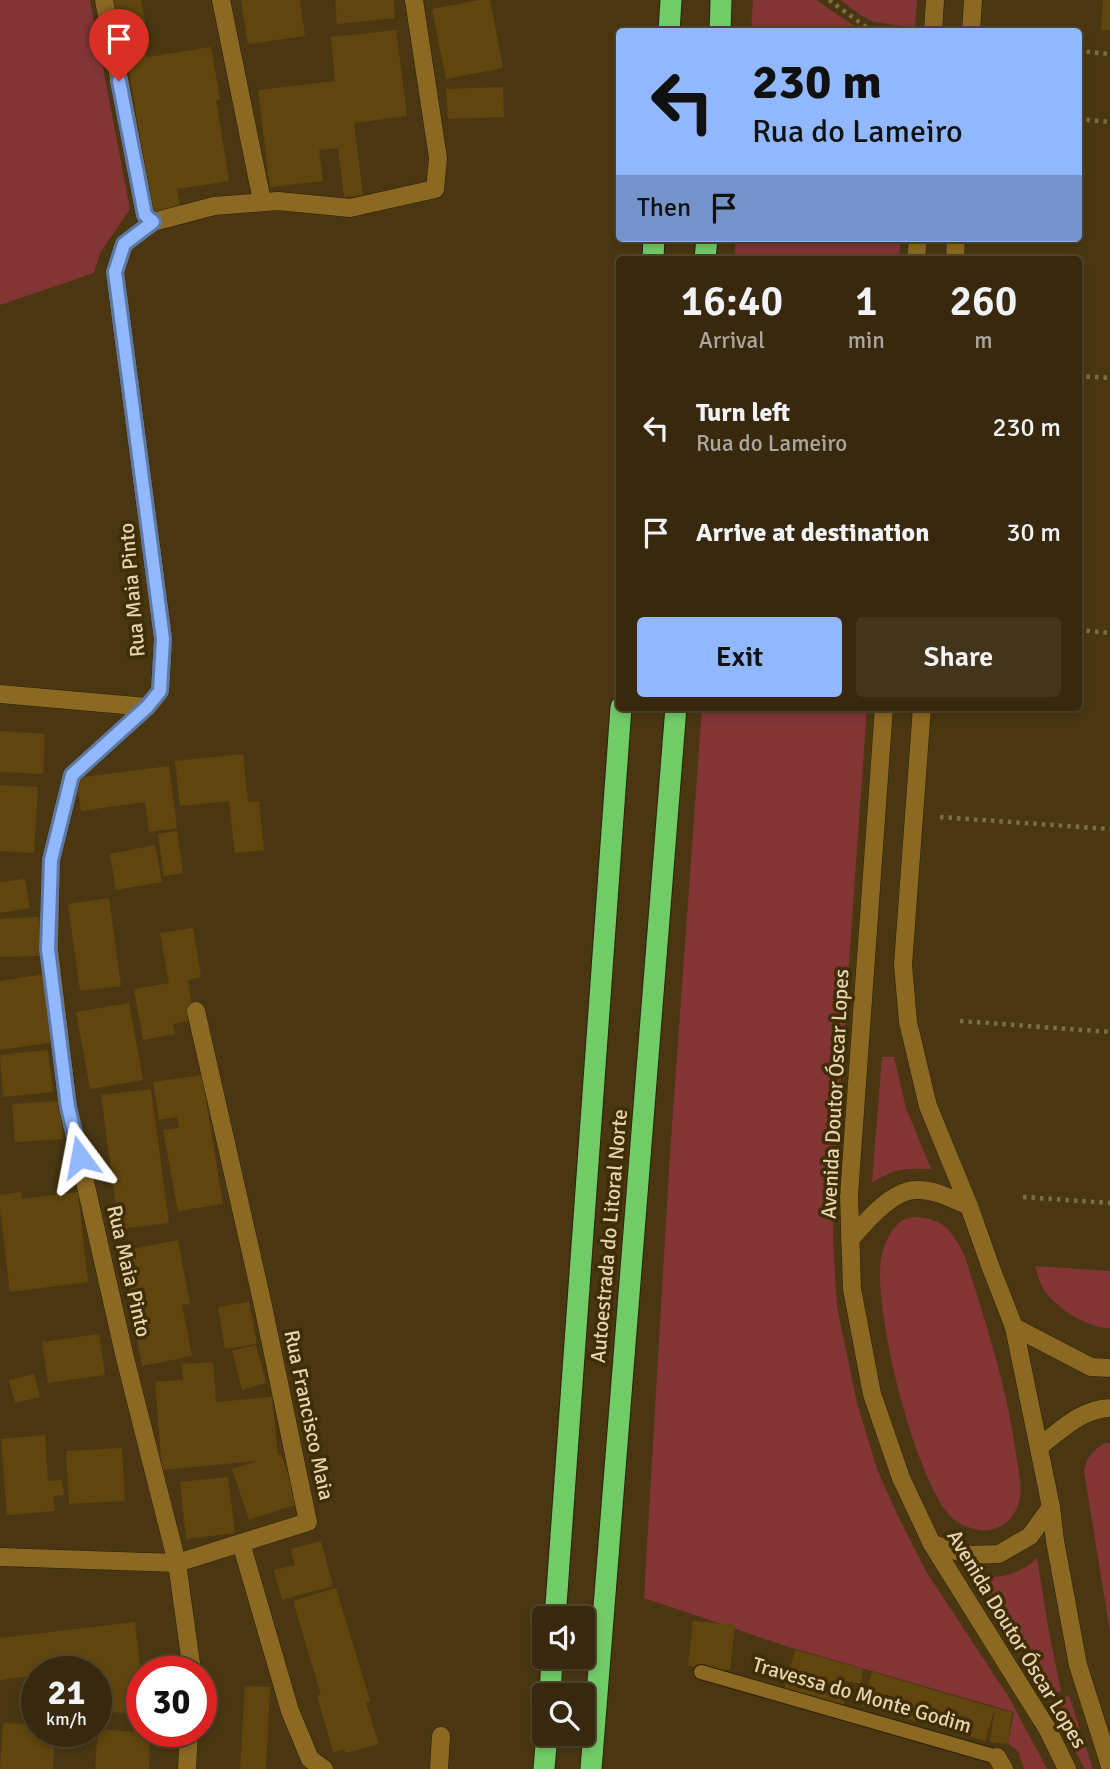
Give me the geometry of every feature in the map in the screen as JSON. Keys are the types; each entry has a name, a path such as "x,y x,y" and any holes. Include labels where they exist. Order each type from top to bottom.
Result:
{"highway":[{"path":"669,28 671,0"},
{"path":"719,28 722,0"},
{"name":"Autoestrada do Litoral Norte","path":"556,1606 621,711"},
{"name":"Autoestrada do Litoral Norte","path":"592,1769 676,711"},
{"path":"544,1769 546,1746"}],"street":[{"path":"104,0 145,215 153,222"},
{"path":"221,0 262,201"},
{"name":"Rua Maia Pinto","path":"190,1656 177,1563 125,1358 68,1107 48,949 51,860 72,775 147,707 160,691 163,639 115,272 124,244 153,222 214,206 262,201 350,208 435,189 439,158 414,0"},
{"path":"933,28 935,0"},
{"path":"971,28 974,0"},
{"path":"0,694 147,707"},
{"name":"Avenida Doutor Óscar Lopes","path":"884,711 849,1195 852,1289 872,1394 901,1478 932,1544 1048,1730 1067,1769"},
{"name":"Avenida Doutor Óscar Lopes","path":"922,711 903,965 908,1023 928,1106 1014,1327 1051,1507 1078,1665 1110,1766"},
{"name":"Rua Francisco Maia","path":"0,1557 177,1563 308,1522 262,1301 196,1011"},
{"path":"850,1240 869,1217 894,1198 914,1189 935,1192 969,1206"},
{"path":"1014,1327 1091,1367 1110,1368"},
{"path":"1039,1447 1074,1419 1097,1409 1110,1408"},
{"path":"932,1544 970,1555 999,1554 1030,1536 1051,1507"},
{"path":"241,1543 290,1711 310,1759 324,1769"},
{"path":"439,1769 441,1736"},
{"path":"187,1769 188,1747"}],"lane":[{"name":"Travessa do Monte Godim","path":"701,1672 1001,1763"}],"path":[{"path":"829,0 869,28"},
{"path":"1082,51 1110,54"},
{"path":"1082,119 1110,122"},
{"path":"1082,376 1110,378"},
{"path":"1082,630 1110,632"},
{"path":"940,817 1110,830"},
{"path":"960,1021 1110,1032"},
{"path":"1023,1197 1110,1203"}],"shaded area":[{"path":"0,0 90,0 130,209 100,253 94,273 0,305"},
{"path":"753,0 816,0 858,28 751,28"},
{"path":"840,0 917,0 915,28 874,22"},
{"path":"736,242 901,242 899,256 734,256"},
{"path":"702,711 867,711 835,1162 833,1240 837,1307 857,1403 877,1469 897,1514 927,1573 1010,1699 1047,1769 1024,1769 1018,1751 1008,1744 1014,1712 789,1647 644,1598 670,1153"},
{"path":"882,1057 894,1057 906,1108 931,1169 900,1170 872,1183"},
{"path":"915,1217 940,1223 955,1238 964,1254 1001,1378 1020,1476 1020,1497 1011,1518 990,1530 975,1529 959,1523 951,1517 937,1497 911,1433 890,1354 880,1284 881,1259 886,1242 896,1226 905,1219"},
{"path":"1035,1266 1110,1271 1110,1328 1092,1325 1059,1306 1044,1290"},
{"path":"1110,1443 1110,1632 1084,1471 1091,1454"},
{"path":"1037,1558 1061,1691 1050,1694 1012,1629 976,1577 1009,1574 1024,1568"},
{"path":"1069,1696 1093,1769 1085,1769 1049,1702"}],"building":[{"path":"113,0 141,0 148,39 130,42 129,34 120,36"},
{"path":"241,0 300,0 305,36 248,44"},
{"path":"335,0 394,0 395,18 337,24"},
{"path":"490,0 503,68 446,79 432,9"},
{"path":"1103,0 1110,0 1110,30 1101,30"},
{"path":"396,30 407,116 354,123 363,195 344,197 338,148 319,150 323,181 270,187 258,90 335,81 331,37"},
{"path":"211,47 220,99 216,100 229,181 177,189 180,208 152,213 127,57 147,54 148,57"},
{"path":"503,87 504,117 448,119 446,89"},
{"path":"0,731 45,734 43,774 0,772"},
{"path":"243,754 248,802 259,801 264,850 235,853 229,801 180,806 175,761"},
{"path":"169,766 177,828 149,832 145,802 81,811 76,778"},
{"path":"0,785 38,787 34,853 0,851"},
{"path":"177,831 183,873 164,876 158,834"},
{"path":"155,845 162,882 116,890 110,854"},
{"path":"25,879 30,908 0,913 0,882"},
{"path":"109,898 121,986 80,991 68,904"},
{"path":"39,917 40,956 0,957 0,919"},
{"path":"193,928 201,977 188,980 194,1020 173,1024 175,1034 143,1040 134,989 169,983 160,933"},
{"path":"45,974 55,1042 0,1050 0,981"},
{"path":"129,1003 143,1080 90,1089 76,1012"},
{"path":"48,1050 53,1092 3,1097 0,1055"},
{"path":"202,1075 223,1204 178,1211 163,1130 179,1128 177,1117 159,1120 153,1082"},
{"path":"151,1089 169,1223 119,1229 101,1095"},
{"path":"61,1101 63,1139 15,1142 12,1104"},
{"path":"21,1192 22,1199 78,1192 88,1282 10,1292 0,1195"},
{"path":"178,1240 190,1304 182,1305 192,1356 142,1366 122,1251"},
{"path":"249,1302 257,1344 225,1349 218,1307"},
{"path":"99,1334 105,1375 48,1383 42,1342"},
{"path":"256,1345 266,1383 242,1390 232,1351"},
{"path":"213,1362 216,1402 272,1397 278,1455 281,1454 298,1504 249,1520 232,1469 257,1461 162,1470 155,1382 183,1380 182,1364"},
{"path":"34,1374 40,1397 15,1403 9,1380"},
{"path":"45,1435 48,1481 62,1480 64,1495 53,1496 55,1511 7,1515 1,1439"},
{"path":"122,1448 125,1501 69,1504 66,1451"},
{"path":"228,1477 235,1533 186,1539 180,1482"},
{"path":"321,1541 333,1586 282,1600 274,1570 295,1565 291,1549"},
{"path":"336,1588 370,1701 366,1703 379,1744 346,1753 344,1749 333,1752 317,1696 321,1695 293,1601"},
{"path":"693,1621 735,1625 730,1670 688,1666"},
{"path":"135,1622 139,1656 126,1656 126,1713 112,1712 112,1656 21,1656 21,1677 0,1680 0,1638"},
{"path":"795,1650 863,1669 861,1684 847,1681 844,1706 784,1689"},
{"path":"872,1672 995,1708 985,1741 862,1706"},
{"path":"245,1686 270,1687 266,1769 240,1769"},
{"path":"995,1708 1012,1712 1008,1744 990,1742"},
{"path":"3,1723 21,1724 21,1747 54,1747 53,1769 0,1769"},
{"path":"112,1730 126,1731 126,1747 150,1747 149,1769 95,1769 97,1747 112,1747"}],"route":[{"path":"80,1157 68,1107 48,949 51,860 72,775 147,707 160,691 163,639 115,272 124,244 153,222 145,215 119,81"}]}
